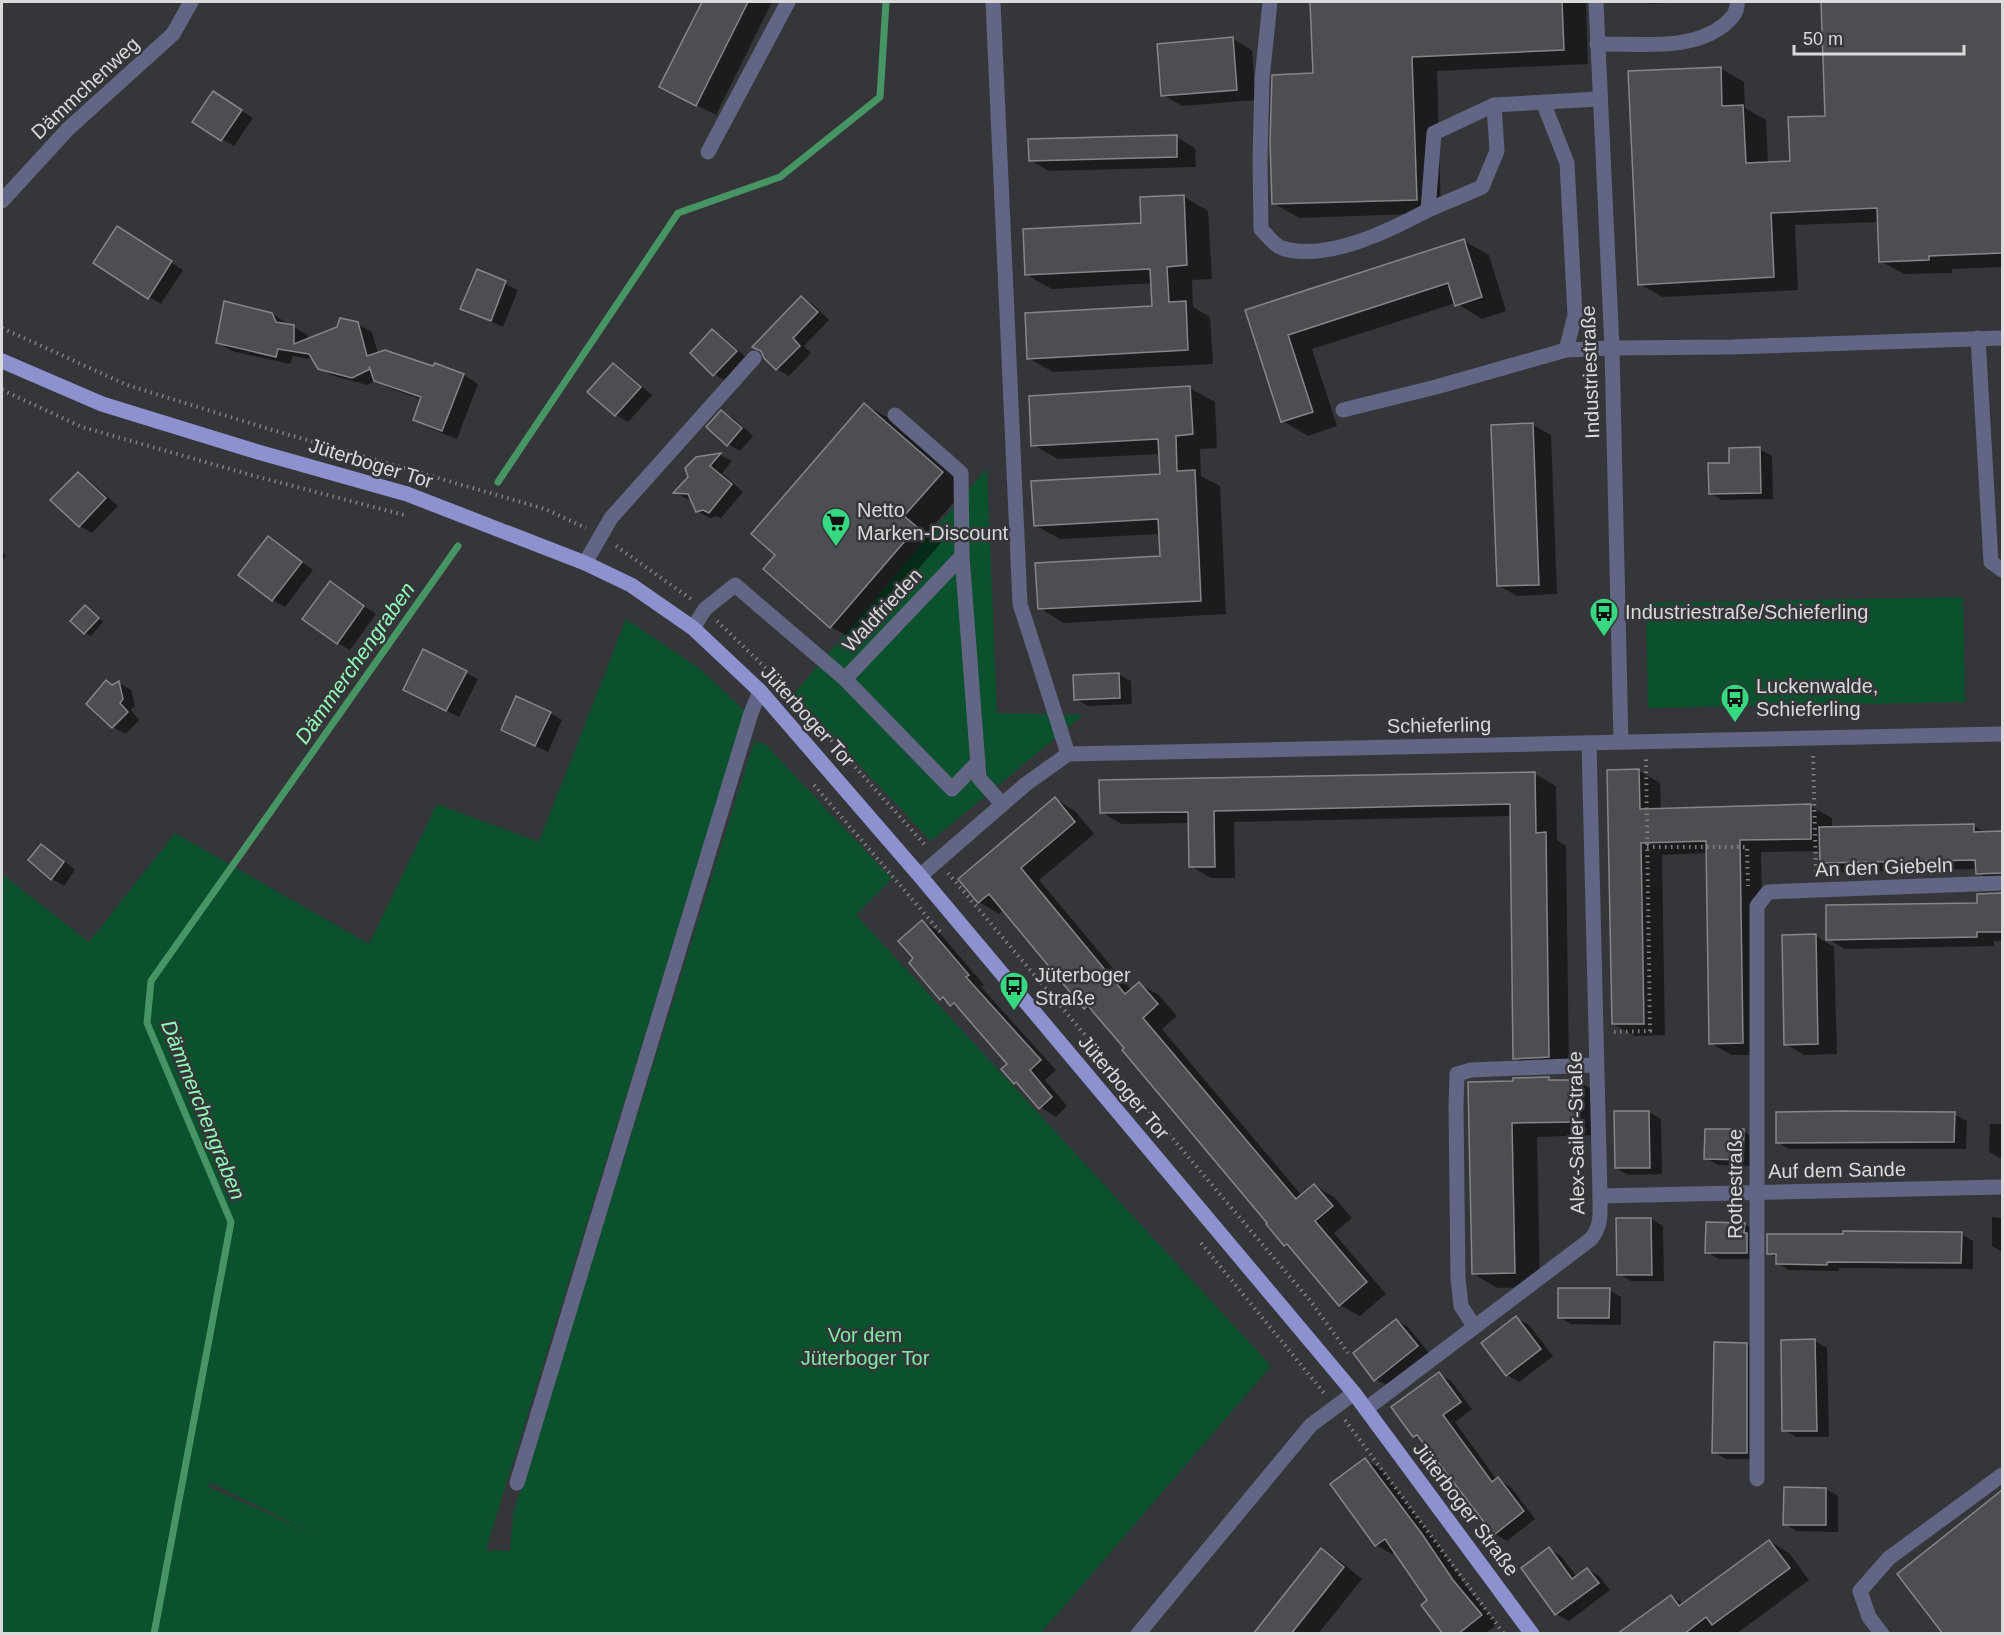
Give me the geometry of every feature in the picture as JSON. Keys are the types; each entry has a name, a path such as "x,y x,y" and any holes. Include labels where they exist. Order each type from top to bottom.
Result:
{"main road":[{"name":"Jüterboger Tor","path":"2,361 102,404 258,452 407,494 585,563 631,585 693,628 760,691 920,876 1354,1393 1365,1409"},
{"name":"Jüterboger Straße","path":"1365,1409 1529,1632"}],"street":[{"name":"Dämmchenweg","path":"2,201 68,129 173,34 191,2"},
{"path":"708,152 788,2"},
{"path":"920,876 1026,784 1068,754 1020,604 993,2"},
{"path":"1270,2 1262,79 1261,229 1280,248 1320,252 1386,232 1428,210 1482,187 1497,151 1494,105"},
{"name":"Industriestraße","path":"1596,2 1612,348 1621,742"},
{"path":"1597,44 1668,43 1704,37 1732,18 1738,8 1737,2"},
{"path":"1428,210 1434,133 1494,105 1599,99"},
{"path":"1543,102 1567,163 1575,315 1566,350"},
{"path":"1978,338 1991,562 2002,570"},
{"path":"1343,410 1436,387 1566,350 2002,338"},
{"path":"585,563 611,518 754,358"},
{"path":"895,415 961,473 962,556 979,778 1002,804"},
{"name":"Waldfrieden","path":"693,628 705,609 735,585 845,679 962,556"},
{"path":"845,679 952,789 978,762"},
{"path":"517,1483 751,713 760,691"},
{"name":"Schieferling","path":"1068,754 2002,734"},
{"name":"Alex-Sailer-Straße","path":"1365,1409 1591,1239 1597,1232 1600,1221 1600,1196 1589,743"},
{"name":"An den Giebeln","path":"1766,895 1817,890 2002,883"},
{"name":"Rothestraße","path":"1757,1479 1757,906 1766,895"},
{"path":"1474,1326 1461,1306 1458,1278 1457,1074 1471,1070 1596,1065"},
{"name":"Auf dem Sande","path":"1600,1196 2002,1187"},
{"path":"1138,1634 1311,1425 1354,1393"},
{"path":"1882,1634 1869,1617 1860,1591 1889,1557 2002,1475"}],"path":[{"path":"2,328 127,385 290,436 545,509 601,535 705,609 779,681"},
{"path":"2,390 82,427 414,519"},
{"path":"795,699 938,860 1312,1303 1350,1356"},
{"path":"1812,738 1817,890"},
{"path":"1595,1032 1650,1031 1645,742"},
{"path":"813,784 942,935"},
{"path":"1647,847 1747,847 1747,885 1766,895"},
{"path":"1198,1240 1335,1407 1504,1634"}],"green space":[{"path":"987,468 997,713 1083,715 931,841 793,695"},
{"path":"1963,597 1965,702 1648,708 1646,603"},
{"name":"Vor dem Jüterboger Tor","path":"626,619 700,669 745,711 486,1550 510,1551 513,1514 754,741 765,744 892,879 856,915 1271,1366 1041,1633 2,1633 2,874 89,942 175,833 369,944 437,804 539,842","holes":["209,1482 318,1536 209,1487"]}],"building":[{"path":"702,2 748,2 696,106 659,87"},
{"path":"1310,2 1562,2 1564,50 1412,57 1417,200 1272,204 1270,143 1272,75 1313,73"},
{"path":"1821,2 2002,2 2002,253 1929,256 1929,260 1879,262 1877,208 1771,213 1774,277 1638,285 1628,71 1721,67 1722,106 1743,105 1746,163 1790,161 1788,117 1825,116"},
{"path":"1233,37 1237,90 1161,96 1157,44"},
{"path":"213,91 242,110 221,141 192,122"},
{"path":"1177,135 1177,157 1029,161 1028,139"},
{"path":"1184,195 1187,265 1167,267 1169,302 1186,301 1188,350 1027,359 1025,313 1152,306 1150,269 1025,275 1023,229 1141,223 1140,197"},
{"path":"117,226 172,261 148,299 93,263"},
{"path":"1464,239 1482,297 1455,306 1448,283 1288,335 1313,412 1281,422 1245,310"},
{"path":"477,269 506,281 491,321 460,309"},
{"path":"801,296 818,312 793,338 800,346 776,370 764,358 761,351 752,347"},
{"path":"224,301 272,313 276,322 294,325 294,344 337,327 340,318 358,322 367,356 385,350 433,366 435,363 464,374 442,431 413,420 421,397 374,381 370,369 352,378 318,369 309,354 278,349 276,357 216,343"},
{"path":"712,329 737,351 713,376 690,353"},
{"path":"613,363 641,387 615,416 587,392"},
{"path":"1190,386 1193,434 1176,436 1177,471 1195,470 1201,601 1038,609 1035,563 1160,556 1158,519 1034,526 1031,481 1160,474 1158,439 1031,446 1029,396"},
{"path":"864,403 943,472 904,516 917,527 830,628 763,569 775,555 751,534"},
{"path":"721,410 742,428 727,446 706,427"},
{"path":"1533,423 1539,585 1497,586 1491,425"},
{"path":"1760,447 1761,493 1709,494 1708,463 1729,463 1729,448"},
{"path":"721,453 710,466 732,484 709,513 703,510 696,512 688,494 673,493 688,477 685,468 696,457"},
{"path":"78,472 106,498 79,527 50,500"},
{"path":"268,536 302,562 272,601 238,575"},
{"path":"330,581 364,606 337,644 302,619"},
{"path":"85,605 99,618 84,634 70,621"},
{"path":"423,649 467,671 446,711 403,690"},
{"path":"1119,673 1120,698 1074,700 1073,675"},
{"path":"106,680 112,685 119,681 123,699 120,703 128,712 112,728 86,704"},
{"path":"516,696 551,712 535,746 501,730"},
{"path":"1639,769 1640,809 1811,804 1811,839 1740,840 1743,1043 1709,1044 1706,841 1641,843 1644,1024 1612,1024 1607,770"},
{"path":"1535,772 1536,833 1546,832 1549,1057 1513,1059 1510,804 1214,811 1215,867 1189,867 1188,812 1100,813 1099,780"},
{"path":"1055,797 1075,822 1021,868 1125,994 1139,982 1158,1004 1143,1018 1296,1199 1314,1184 1333,1206 1315,1221 1367,1282 1339,1306 1287,1244 1284,1246 1122,1050 1124,1048 1088,1006 1084,1009 989,894 978,903 958,879"},
{"path":"1974,824 1974,832 2002,831 2002,873 1976,874 1975,860 1820,863 1819,827"},
{"path":"41,844 64,862 51,880 28,860"},
{"path":"2002,893 2002,932 1977,932 1977,937 1826,940 1826,905 1977,903 1977,894"},
{"path":"922,920 969,975 966,977 1041,1060 1030,1070 1052,1097 1039,1109 1016,1082 1014,1084 1001,1069 1007,1064 954,1003 950,1006 943,997 940,1000 909,963 913,958 898,941"},
{"path":"1816,934 1818,1044 1784,1045 1782,935"},
{"path":"1549,1077 1549,1080 1579,1080 1579,1122 1512,1123 1515,1273 1472,1274 1468,1082"},
{"path":"1614,1111 1649,1111 1650,1168 1615,1168"},
{"path":"1776,1112 1955,1112 1954,1142 1776,1143"},
{"path":"1705,1129 1744,1129 1743,1160 1704,1159"},
{"path":"1616,1218 1651,1218 1652,1275 1617,1275"},
{"path":"1706,1222 1745,1223 1747,1253 1705,1253"},
{"path":"1843,1231 1962,1232 1961,1263 1776,1264 1776,1254 1767,1254 1767,1234 1843,1234"},
{"path":"1558,1288 1610,1288 1609,1318 1558,1318"},
{"path":"1516,1316 1541,1349 1506,1376 1481,1343"},
{"path":"1396,1319 1418,1346 1374,1381 1353,1353"},
{"path":"1815,1339 1817,1431 1782,1431 1781,1340"},
{"path":"1714,1342 1747,1343 1747,1453 1712,1453"},
{"path":"1439,1372 1461,1402 1443,1415 1492,1482 1498,1477 1524,1511 1494,1535 1417,1435 1413,1437 1391,1407"},
{"path":"1365,1458 1453,1580 1482,1615 1458,1634 1443,1634 1421,1605 1427,1600 1385,1539 1375,1546 1330,1484"},
{"path":"1784,1487 1826,1488 1826,1525 1783,1525"},
{"path":"2002,1490 2002,1634 1943,1634 1897,1574"},
{"path":"1769,1540 1790,1568 1712,1625 1706,1617 1684,1634 1617,1634 1671,1595 1679,1606"},
{"path":"1549,1547 1572,1579 1587,1568 1599,1583 1555,1615 1521,1568"},
{"path":"1321,1548 1344,1567 1291,1634 1253,1634"}],"waterway":[{"name":"Dämmerchengraben","path":"498,482 678,213 780,177 880,97 886,2"},
{"name":"Dämmerchengraben","path":"154,1634 231,1222 147,1023 151,981 458,546"}],"place":[{"name":"Netto Marken-Discount","path":"836,548"},
{"name":"Industriestraße/Schieferling","path":"1604,638"},
{"name":"Luckenwalde, Schieferling","path":"1735,724"},
{"name":"Jüterboger Straße","path":"1014,1012"}]}
